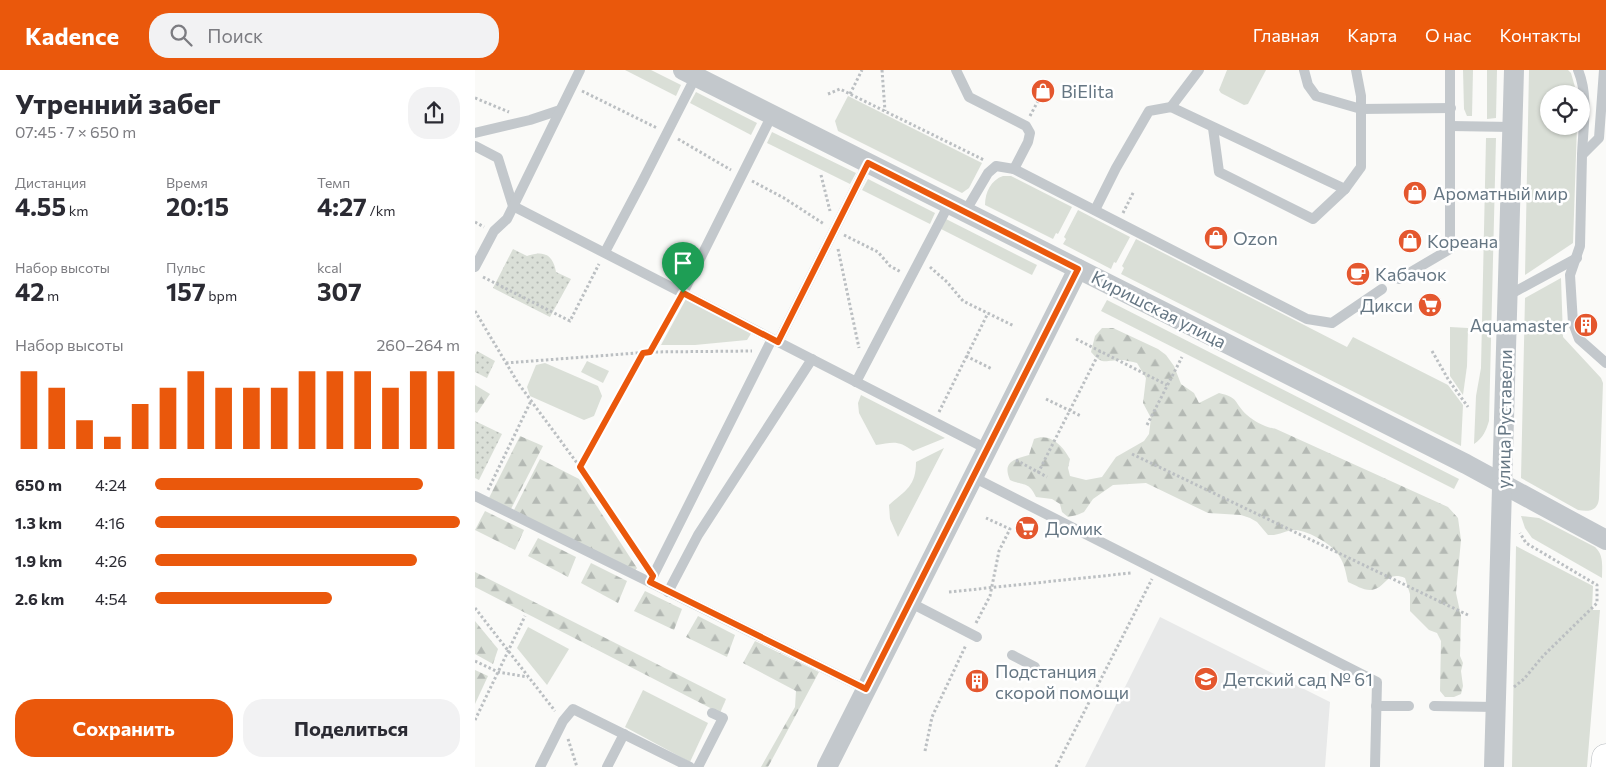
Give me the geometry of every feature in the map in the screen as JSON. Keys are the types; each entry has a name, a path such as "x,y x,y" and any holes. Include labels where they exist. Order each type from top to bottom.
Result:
{"main road":[{"path":"1605,767 1606,758"}],"street":[{"name":"улица Руставели","path":"1494,767 1514,70"},
{"name":"Киришская улица","path":"689,73 1466,464 1606,540"},
{"path":"827,767 1078,269"}],"lane":[{"path":"475,267 494,231 507,219 580,70"},
{"path":"956,70 969,97 1026,126 1029,133 1028,142 1014,169"},
{"path":"1171,107 1199,70"},
{"path":"1305,70 1308,85 1316,96 1361,109 1451,108"},
{"path":"1213,128 1219,172 1313,220 1345,189 1361,167 1361,96 1356,70"},
{"path":"1399,279 1450,249 1450,70"},
{"path":"1578,70 1583,80 1585,99 1580,246 1571,275 1573,323 1579,339 1606,364"},
{"path":"1582,155 1599,138 1604,70"},
{"path":"605,252 643,182 689,73"},
{"path":"1095,210 1149,111 1171,107 1345,189"},
{"path":"475,133 530,120 560,110"},
{"path":"683,293 772,115"},
{"path":"1451,126 1512,127"},
{"path":"475,146 498,158 513,206 987,449"},
{"path":"652,579 765,350 775,340 868,163"},
{"path":"856,382 957,208 987,173 996,166 1014,169 1307,319 1332,324 1382,290"},
{"path":"1507,296 1577,258"},
{"path":"668,592 698,535 812,359"},
{"path":"973,477 1377,682 1375,767"},
{"path":"479,498 652,579 668,592 866,689"},
{"path":"909,602 977,637"},
{"path":"1011,655 1035,667"},
{"path":"1376,706 1409,706"},
{"path":"1434,706 1495,707"},
{"path":"540,767 563,721 573,709 690,767"},
{"path":"698,767 723,718 712,713"},
{"path":"607,767 624,734"}],"path":[{"path":"850,94 863,70"},
{"path":"882,70 885,111"},
{"path":"828,94 840,89 996,166"},
{"path":"475,98 530,120"},
{"path":"1026,126 1039,99"},
{"path":"821,175 863,368"},
{"path":"1126,206 1134,191"},
{"path":"475,273 570,321 605,252"},
{"path":"928,265 947,282 963,301 1014,326"},
{"path":"650,352 683,293"},
{"path":"475,311 531,401 580,467 652,579"},
{"path":"934,422 987,313"},
{"path":"1076,339 1167,385"},
{"path":"506,363 650,352 765,350"},
{"path":"1038,472 1100,351"},
{"path":"1432,352 1468,407"},
{"path":"580,467 643,353"},
{"path":"967,356 993,369"},
{"path":"1147,425 1182,357"},
{"path":"1046,399 1081,416"},
{"path":"479,498 531,401"},
{"path":"1132,454 1471,616"},
{"path":"1015,460 1047,477"},
{"path":"986,518 1010,529"},
{"path":"1514,687 1525,679 1543,656 1597,603 1597,585 1526,543 1520,533"},
{"path":"949,592 1157,570"},
{"path":"1056,767 1157,570"},
{"path":"475,608 563,721 577,767"},
{"path":"475,720 525,616"},
{"path":"475,661 498,672 529,677"}],"shaded area":[{"name":"Детский сад № 61","path":"1160,617 1330,702 1325,767 1085,767"}],"green space":[{"path":"625,70 651,70 681,85 676,96"},
{"path":"1227,70 1266,70 1248,104 1244,105 1221,93 1219,90"},
{"path":"1463,70 1473,70 1472,116 1467,116 1464,109"},
{"path":"1487,70 1497,70 1496,118 1487,119"},
{"path":"1529,70 1568,70 1571,73 1574,85 1540,85 1540,135 1577,135 1573,243 1525,275"},
{"path":"696,92 757,123 751,135 690,103"},
{"path":"848,96 982,163 969,188 962,193 838,131 835,121"},
{"path":"772,132 856,173 850,184 767,143"},
{"path":"1486,138 1496,138 1489,421 1484,434 1474,444 1476,396 1481,368"},
{"path":"1003,176 1011,176 1072,207 1058,234 1056,233 1053,239 985,205 989,187 995,180"},
{"path":"868,179 935,213 930,224 862,190"},
{"path":"1078,210 1130,237 1111,269 1063,244 1066,239 1064,237"},
{"path":"946,219 1037,265 1032,275 941,229"},
{"path":"1136,239 1347,347 1353,337 1448,385 1463,405 1461,446 1121,274 1124,268 1122,266"},
{"path":"513,249 527,256 538,253 550,257 556,272 571,279 550,317 493,288"},
{"path":"1561,278 1563,337 1601,378 1603,383 1599,498 1597,506 1589,511 1578,510 1521,478 1525,298"},
{"path":"686,299 752,332 747,340 695,345 661,345"},
{"path":"1107,300 1459,479 1454,489 1101,311"},
{"path":"1450,327 1468,328 1467,366 1463,395 1450,376"},
{"path":"1102,328 1113,328 1158,349 1166,355 1174,366 1181,384 1194,393 1199,403 1219,393 1230,397 1236,401 1247,415 1260,424 1276,429 1448,507 1458,518 1461,540 1456,593 1461,616 1460,656 1463,663 1461,671 1463,686 1461,694 1454,697 1445,697 1440,691 1441,641 1437,633 1429,630 1410,611 1410,594 1405,578 1393,576 1375,589 1362,588 1348,582 1338,554 1314,536 1295,530 1268,535 1257,522 1250,518 1241,515 1208,513 1146,483 1113,485 1093,499 1084,512 1068,517 1062,512 1060,504 1052,499 1036,497 1028,486 1010,480 1007,469 1011,462 1029,455 1034,439 1040,437 1051,439 1064,449 1070,459 1068,468 1070,476 1086,480 1102,477 1116,457 1144,441 1149,434 1151,418 1143,403 1146,378 1137,363 1123,360 1102,361 1091,352 1095,336"},
{"path":"477,351 495,361 487,378 475,372 475,355"},
{"path":"587,361 609,371 603,383 581,372"},
{"path":"545,363 598,386 602,396 594,416 584,420 530,396 527,387 536,365"},
{"path":"475,385 490,394 477,413 475,412"},
{"path":"861,395 945,438 913,451 904,445 896,443 876,445 859,413 858,403"},
{"path":"475,421 502,434 479,480 475,478"},
{"path":"520,436 543,446 511,509 489,498"},
{"path":"944,448 898,537 890,519 889,505 909,487 916,470 916,462"},
{"path":"540,459 579,479 637,568 634,572 514,510"},
{"path":"485,511 524,530 515,550 475,530"},
{"path":"1521,516 1539,518 1595,547 1601,557 1602,578 1532,538 1525,528"},
{"path":"538,538 576,557 568,577 528,556"},
{"path":"1516,546 1593,586 1592,610 1600,610 1587,767 1512,767"},
{"path":"591,563 627,581 618,603 581,583"},
{"path":"475,572 726,699 720,713 475,587"},
{"path":"645,591 682,609 674,630 634,611"},
{"path":"698,616 735,635 727,657 686,637"},
{"path":"475,621 498,649 493,664 475,654"},
{"path":"528,627 569,649 547,685 517,648"},
{"path":"755,641 819,672 768,767 761,767 795,707 796,691 743,663"},
{"path":"475,670 488,676 475,704"},
{"path":"643,690 708,723 690,762 625,727"}],"place":[{"name":"BiElita","path":"1043,91"},
{"name":"Ароматный мир","path":"1415,193"},
{"name":"Ozon","path":"1216,238"},
{"name":"Кореана","path":"1410,241"},
{"name":"Кабачок","path":"1358,274"},
{"name":"Дикси","path":"1430,305"},
{"name":"Aquamaster","path":"1586,325"},
{"name":"Домик","path":"1027,528"},
{"name":"Детский сад № 61","path":"1206,679"},
{"name":"Подстанция скорой помощи","path":"977,681"}],"route":[{"path":"868,163 1078,269 866,689 650,582 653,576 580,467 643,353 650,352 683,293 778,342 868,163"}]}
